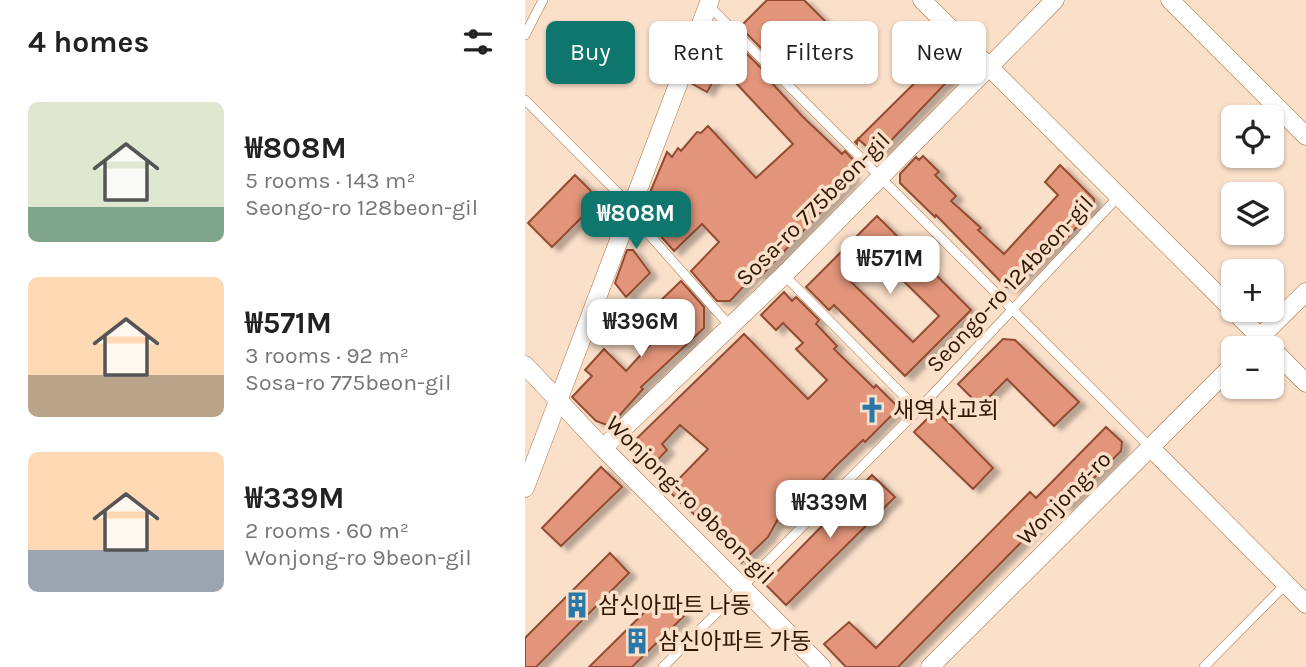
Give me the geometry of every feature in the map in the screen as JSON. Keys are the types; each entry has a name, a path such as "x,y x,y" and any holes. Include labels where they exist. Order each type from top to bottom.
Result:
{"street":[{"path":"922,0 1119,196 1253,336"},
{"name":"Sosa-ro 775beon-gil","path":"603,448 784,275 1055,0"},
{"path":"1170,0 1306,136"},
{"path":"525,488 709,3"},
{"path":"1271,336 1306,292"},
{"path":"1284,364 1306,383"},
{"name":"Wonjong-ro 9beon-gil","path":"525,365 603,448 822,667"},
{"name":"Wonjong-ro","path":"930,667 1221,377"},
{"path":"1150,447 1306,604"}],"lane":[{"path":"525,35 543,0"},
{"path":"709,3 1150,447"},
{"path":"525,100 631,210 730,326"},
{"name":"Seongo-ro 124beon-gil","path":"663,667 918,410 1119,196"},
{"path":"784,275 918,410"},
{"path":"1204,667 1286,584"}],"building":[{"path":"767,0 804,0 825,21 761,21 761,48 747,34 746,21"},
{"path":"747,54 761,68 761,84 773,84 842,154 845,151 854,161 851,180 760,277 756,273 730,301 717,301 691,271 719,242 702,224 674,251 641,214 667,152 672,157 678,148 681,151 697,132 701,133 708,126 756,178 793,144 737,84 747,84"},
{"path":"693,84 711,84 707,92"},
{"path":"914,84 945,84 882,150 873,152 858,139"},
{"path":"923,156 939,172 935,175 956,196 951,201 981,228 978,230 1004,254 1058,195 1045,182 1060,165 1094,199 1094,208 1060,246 1058,244 1012,288 1006,287 936,215 935,217 900,183 900,174 916,157 919,160"},
{"path":"575,175 590,190 597,202 552,247 528,223"},
{"path":"877,216 971,310 905,376 834,305 829,310 806,287","holes":["873,251 939,316 913,342 847,278"]},
{"path":"627,250 633,250 650,273 626,297 615,283"},
{"path":"681,281 704,307 704,328 641,387 643,389 610,426 596,421 572,397 592,376 585,370 604,349 626,371 670,323 654,307"},
{"path":"784,292 792,301 796,297 819,320 816,324 837,346 834,349 899,408 836,466 782,523 778,519 768,537 741,563 668,490 708,449 680,425 662,444 667,450 649,469 632,452 631,444 744,334 808,399 827,380 796,349 803,343 783,323 776,330 761,315"},
{"path":"1003,339 1015,340 1079,402 1054,426 1007,379 980,406 958,384"},
{"path":"936,410 993,468 973,489 914,432"},
{"path":"1106,427 1122,442 1121,451 1065,507 1061,502 898,667 846,667 824,644 849,622 876,648 1030,492 1036,498"},
{"path":"601,467 622,487 561,546 542,528"},
{"path":"872,475 895,497 786,605 765,584"},
{"name":"삼신아파트 나동","path":"610,553 629,573 536,667 525,667 525,638"},
{"name":"삼신아파트 가동","path":"662,595 684,616 632,667 589,667"}],"place":[{"name":"새역사교회","path":"872,410"},
{"name":"삼신아파트 나동","path":"577,605"},
{"name":"삼신아파트 가동","path":"637,641"}]}
